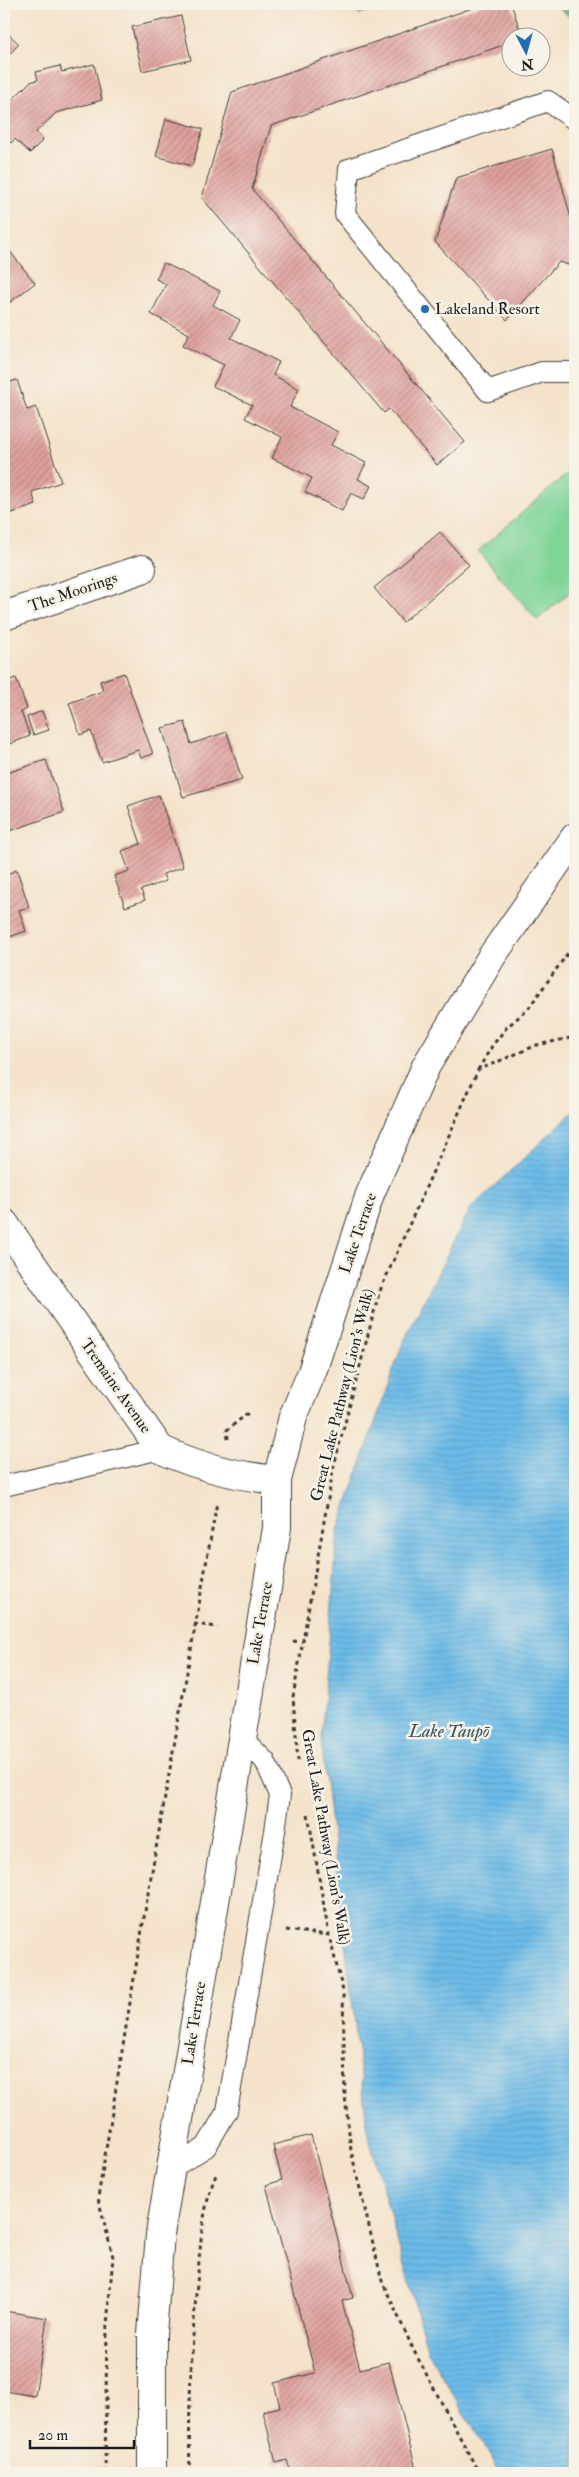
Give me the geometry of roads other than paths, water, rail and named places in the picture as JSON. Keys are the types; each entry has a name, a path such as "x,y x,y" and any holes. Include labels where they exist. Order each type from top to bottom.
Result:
{"main road":[{"name":"The Moorings","path":"4,616 142,569"},
{"name":"Lake Terrace","path":"152,2473 152,2334 160,2234 169,2170 277,1528 277,1480 294,1417 312,1372 370,1194 426,1066 492,956 575,837"},
{"name":"Tremaine Avenue","path":"4,1223 160,1449 186,1462 253,1477 277,1480"}],"lane":[{"path":"575,120 548,101 348,169 346,214 488,391 542,372 575,372"},
{"path":"4,1486 160,1449"},
{"path":"169,2170 206,2147 227,2111 275,1831 280,1795 265,1761 241,1737"}],"water":[{"name":"Lake Taupō","path":"575,1110 575,2473 500,2473 428,2352 368,2134 321,1740 338,1530 402,1345 470,1209"}],"place":[{"name":"Lakeland Resort","path":"425,309"}]}
